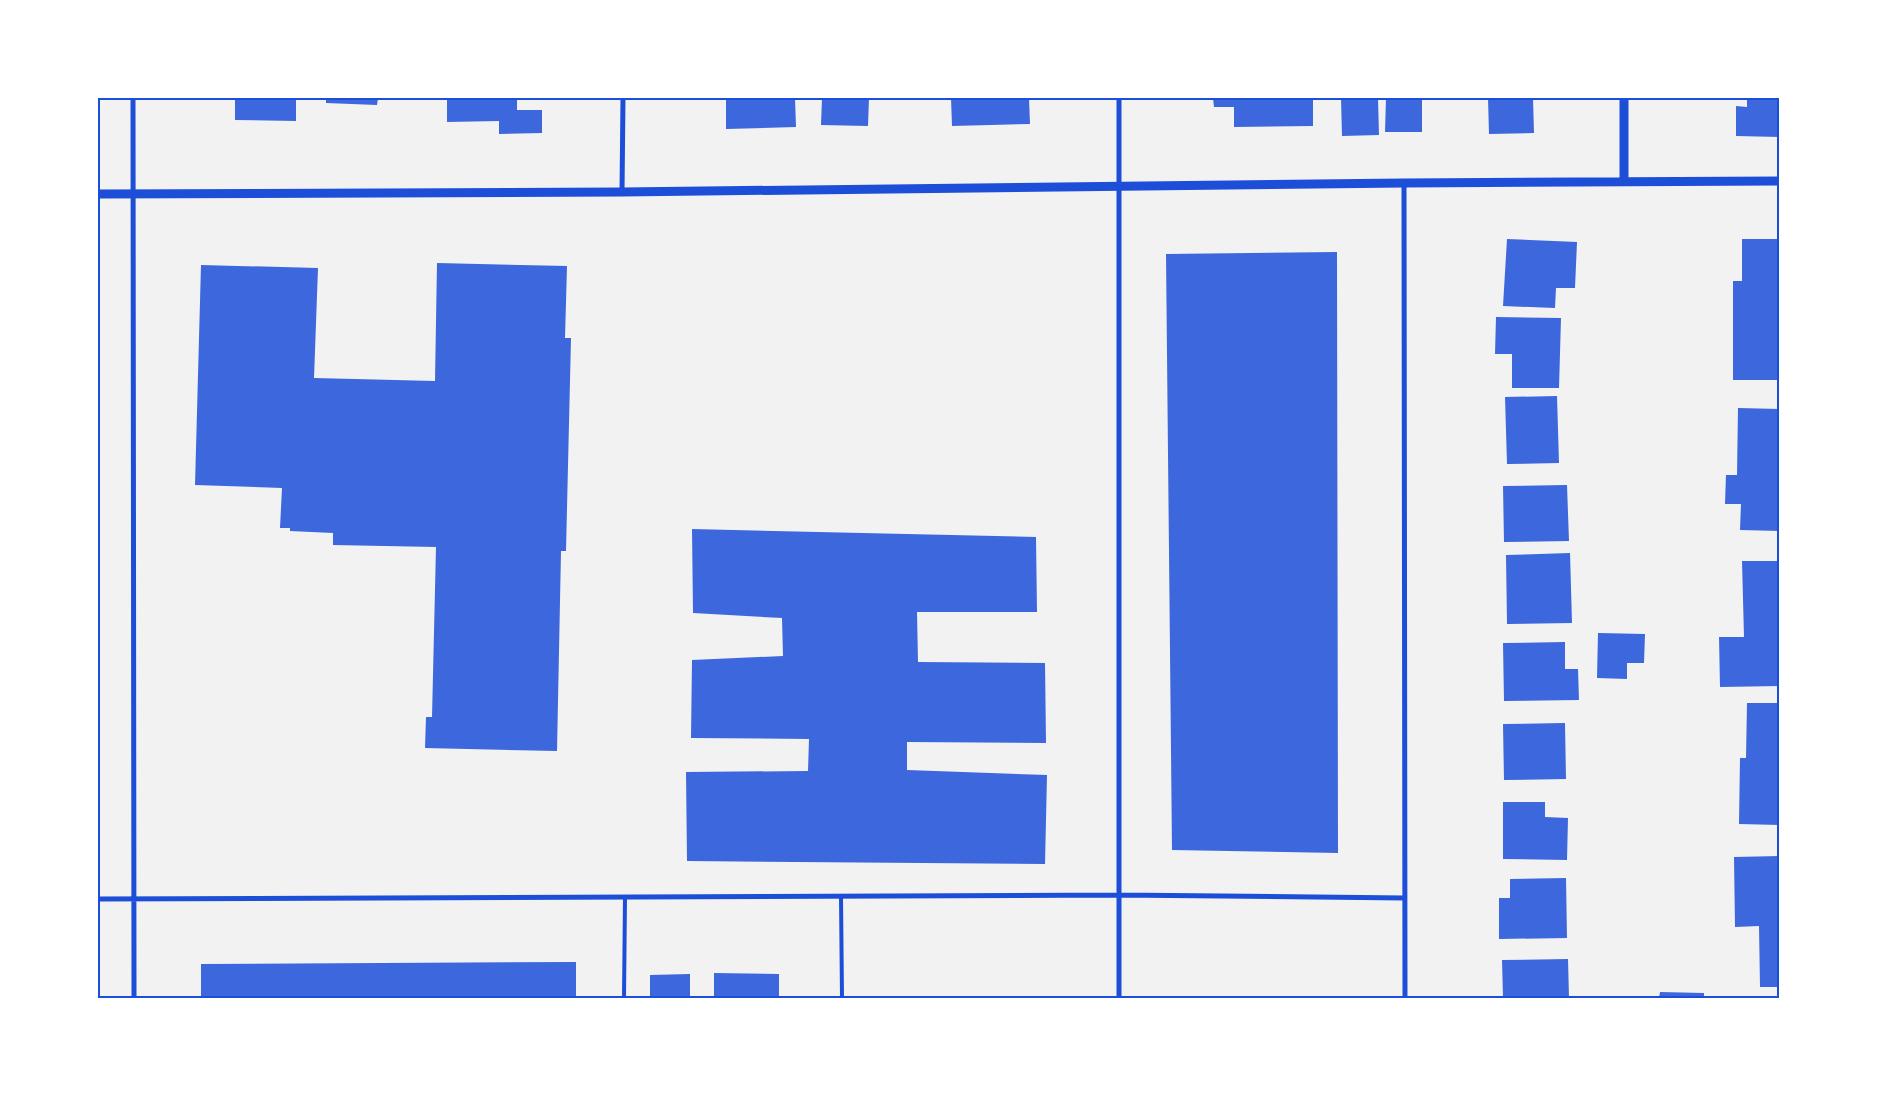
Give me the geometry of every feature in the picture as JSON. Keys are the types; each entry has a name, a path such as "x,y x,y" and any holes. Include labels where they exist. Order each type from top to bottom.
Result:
{"street":[{"path":"133,98 134,998"},
{"path":"622,192 623,98"},
{"path":"1118,998 1119,98"},
{"path":"1624,98 1624,181"},
{"path":"98,194 622,192 1404,182 1780,181"},
{"path":"1404,182 1405,998"},
{"path":"98,899 1119,895 1405,898"}],"lane":[{"path":"841,896 842,998"},
{"path":"624,998 625,897"}],"building":[{"path":"235,98 296,98 296,121 235,120"},
{"path":"326,98 378,98 377,105 326,103"},
{"path":"447,98 517,98 517,110 542,110 542,133 499,134 499,121 447,122"},
{"path":"726,98 795,98 796,127 726,129"},
{"path":"822,98 869,98 868,126 821,125"},
{"path":"951,98 1029,98 1030,124 952,126"},
{"path":"1213,98 1313,98 1313,126 1234,127 1234,107 1214,107"},
{"path":"1341,98 1378,98 1379,135 1342,136"},
{"path":"1386,98 1422,98 1422,132 1385,132"},
{"path":"1488,98 1533,98 1534,133 1489,134"},
{"path":"1747,98 1780,98 1780,137 1736,136 1736,106 1747,107"},
{"path":"1507,239 1577,242 1575,288 1556,288 1555,308 1503,306"},
{"path":"1742,239 1780,239 1780,380 1733,380 1733,281 1742,281"},
{"path":"1337,252 1338,853 1172,850 1166,254"},
{"path":"437,263 567,266 565,338 571,338 566,551 561,551 557,751 425,748 426,717 432,717 436,547 333,545 333,533 290,531 290,528 280,528 282,488 195,485 201,265 318,268 314,378 435,381"},
{"path":"1496,317 1561,318 1559,388 1512,388 1512,354 1495,354"},
{"path":"1557,396 1559,463 1507,464 1505,397"},
{"path":"1738,408 1780,409 1780,531 1740,530 1741,504 1725,504 1726,475 1737,475"},
{"path":"1567,485 1569,541 1504,542 1503,486"},
{"path":"692,529 1036,537 1037,612 917,612 918,662 1045,663 1046,743 907,742 907,770 1047,775 1045,864 687,861 686,772 808,771 809,739 691,738 692,660 783,656 782,618 693,613"},
{"path":"1570,553 1572,623 1507,624 1506,555"},
{"path":"1742,561 1780,561 1780,686 1720,687 1719,637 1744,637"},
{"path":"1598,633 1645,634 1644,663 1627,663 1627,679 1597,678"},
{"path":"1565,642 1565,669 1578,669 1579,700 1504,701 1503,643"},
{"path":"1747,703 1780,703 1780,825 1739,824 1740,758 1746,758"},
{"path":"1565,723 1566,779 1504,780 1503,724"},
{"path":"1503,802 1545,802 1545,817 1568,818 1567,860 1503,859"},
{"path":"1780,856 1780,987 1760,987 1759,926 1735,927 1734,857"},
{"path":"1566,878 1567,938 1499,939 1499,898 1510,898 1510,879"},
{"path":"1568,959 1569,998 1503,998 1502,960"},
{"path":"576,962 576,998 201,998 201,964"},
{"path":"714,973 779,974 779,998 714,998"},
{"path":"690,974 690,998 650,998 650,975"},
{"path":"1660,992 1704,993 1704,998 1659,998"}]}
